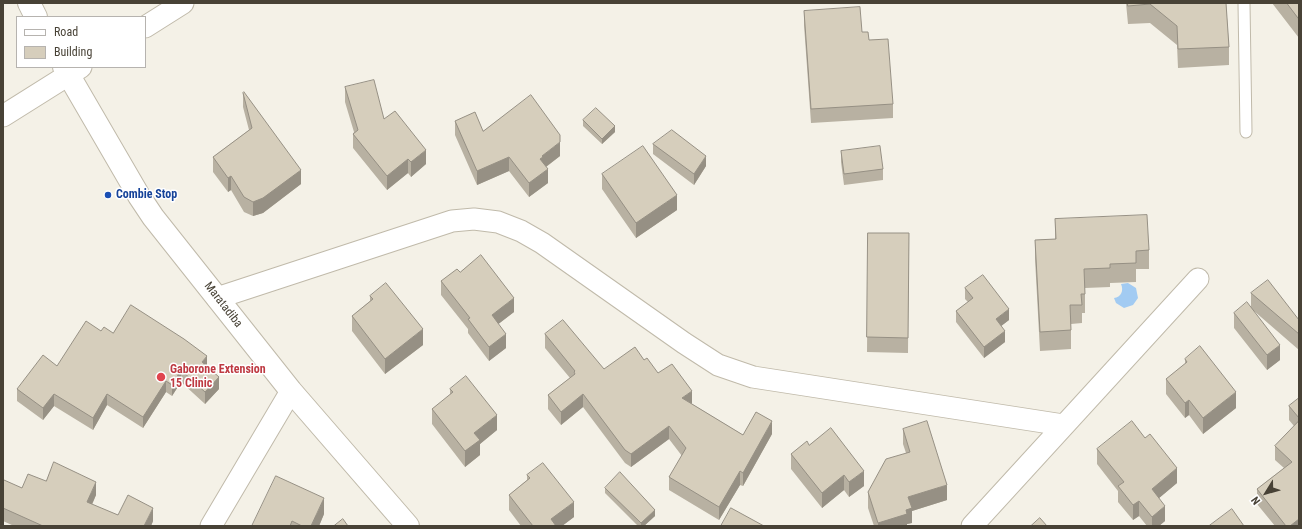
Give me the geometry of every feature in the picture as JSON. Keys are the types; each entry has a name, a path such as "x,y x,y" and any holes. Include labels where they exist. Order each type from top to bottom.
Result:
{"street":[{"path":"28,3 35,16"},
{"path":"146,26 183,3"},
{"path":"3,116 71,70"},
{"name":"Maratadiba","path":"71,70 139,196 291,391 408,526"},
{"path":"217,298 452,221 474,219 498,222 542,243 684,343 718,365 753,377 1063,425"},
{"path":"972,526 1198,279"},
{"path":"211,526 291,391"}],"lane":[{"path":"1244,3 1246,132"}],"water":[{"path":"1128,283 1136,288 1138,298 1133,305 1124,308 1116,303 1114,298 1121,293 1121,284"}],"building":[{"path":"1128,3 1226,3 1229,47 1178,49 1177,26 1150,4 1128,6"},
{"path":"1287,3 1299,3 1299,19"},
{"path":"860,7 862,32 868,32 869,40 888,39 893,104 811,109 804,11"},
{"path":"374,80 384,119 395,111 426,150 411,162 408,159 387,176 353,134 358,130 345,87"},
{"path":"244,92 301,170 263,198 253,202 244,197 231,176 228,178 213,157 252,128"},
{"path":"531,95 560,135 560,142 540,159 548,169 529,183 509,157 477,171 455,121 475,112 483,131"},
{"path":"596,108 615,126 602,139 583,120"},
{"path":"672,130 706,156 694,174 653,144"},
{"path":"643,146 677,195 636,223 602,174"},
{"path":"880,146 883,169 844,174 841,151"},
{"path":"1147,215 1149,250 1136,251 1136,263 1110,264 1110,268 1084,269 1085,294 1081,294 1082,305 1070,305 1071,330 1040,332 1035,240 1056,239 1055,219"},
{"path":"868,233 909,233 908,338 867,337"},
{"path":"481,255 514,298 492,315 506,334 489,347 468,319 470,318 441,281 457,269 460,272"},
{"path":"983,275 1009,309 996,319 1005,331 984,347 956,311 973,298 965,288"},
{"path":"1268,280 1299,320 1299,334 1251,293"},
{"path":"386,283 423,329 385,359 352,316 373,299 370,296"},
{"path":"1247,302 1280,345 1267,355 1234,313"},
{"path":"131,305 184,339 207,356 202,362 219,377 205,392 181,370 172,385 166,381 143,417 107,394 93,418 54,394 43,408 17,389 43,355 57,366 86,321 101,331 104,327 113,333"},
{"path":"563,320 604,369 635,347 644,360 647,358 658,373 672,364 692,391 682,398 743,435 756,412 772,421 743,473 740,471 719,507 669,477 686,448 669,426 631,454 625,450 583,394 561,412 548,395 575,374 575,371 545,334"},
{"path":"1200,346 1236,392 1203,418 1189,400 1185,403 1166,379 1187,362 1185,359"},
{"path":"466,376 497,415 474,433 480,440 465,451 432,409 453,392 450,389"},
{"path":"1299,398 1299,418 1289,406"},
{"path":"927,421 947,485 908,497 912,508 906,510 907,514 878,523 868,492 886,459 910,452 903,429"},
{"path":"1132,421 1145,438 1150,434 1177,468 1152,489 1165,506 1152,517 1139,501 1133,505 1118,486 1124,482 1097,449"},
{"path":"1299,421 1299,519 1290,526 1286,526 1257,489 1292,462 1275,446"},
{"path":"831,428 864,471 849,482 844,475 822,493 791,454 807,441 809,445"},
{"path":"54,462 96,482 87,502 118,515 128,495 153,508 144,526 43,526 3,508 4,480 22,488 28,474 46,481"},
{"path":"543,463 574,502 551,519 556,526 533,526 509,495 530,478 527,475"},
{"path":"620,472 655,510 641,523 605,488"},
{"path":"276,476 324,498 311,526 302,526 292,521 290,526 252,526"},
{"path":"731,508 764,526 721,526"},
{"path":"1232,509 1244,526 1209,526"},
{"path":"1040,518 1047,526 1031,526"},
{"path":"343,519 348,526 334,526"}],"place":[{"name":"Combie Stop","path":"108,195"},
{"name":"Gaborone Extension 15 Clinic","path":"161,377"}]}
